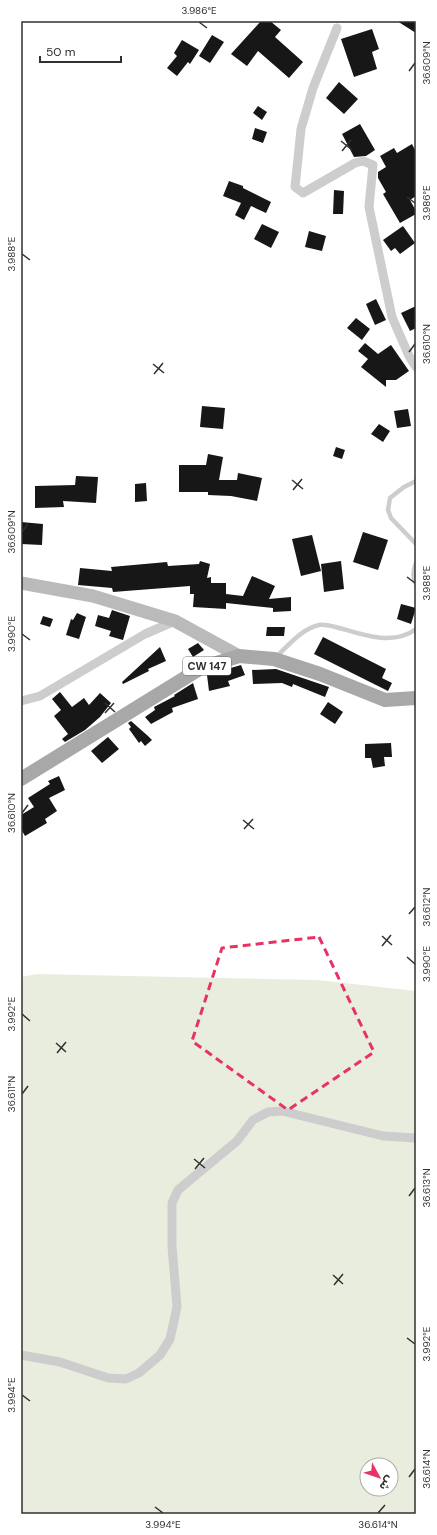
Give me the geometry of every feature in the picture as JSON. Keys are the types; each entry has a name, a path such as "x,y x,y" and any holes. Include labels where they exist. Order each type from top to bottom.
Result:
{"main road":[{"name":"CW 147","path":"21,779 201,668 239,656 274,659 320,674 385,700 416,698"}],"street":[{"path":"337,28 313,88 301,128 295,187 302,193 355,164 363,161 373,165 369,207 392,317 409,356 416,367"},
{"path":"21,583 93,596 176,621 239,656"},
{"path":"21,701 40,696 145,634 176,621"},
{"path":"21,1355 60,1362 108,1378 126,1379 139,1373 160,1355 170,1339 177,1307 172,1246 172,1203 178,1190 237,1141 253,1120 268,1112 282,1111 383,1136 416,1138"}],"lane":[{"path":"416,481 404,487 390,498 388,510 391,518 416,544"},
{"path":"416,563 413,570 413,576 416,584"},
{"path":"274,659 295,638 309,629 319,625 326,625 356,633 391,638 408,635 416,629"}],"highlighted area":[{"path":"319,937 374,1052 288,1110 192,1041 222,948"}],"shaded area":[{"path":"37,974 317,980 416,991 416,1514 21,1514 21,977"}],"building":[{"path":"261,21 270,21 281,30 275,37 303,62 289,78 258,51 247,66 231,54"},
{"path":"397,21 416,21 416,33"},
{"path":"372,29 379,49 372,52 377,69 354,77 341,39"},
{"path":"212,35 224,42 210,63 199,56"},
{"path":"182,40 199,50 190,64 188,62 177,76 167,68 177,56 174,53"},
{"path":"339,82 358,99 344,114 326,98"},
{"path":"258,106 267,112 262,120 253,113"},
{"path":"360,124 375,150 366,156 354,157 342,134"},
{"path":"255,128 267,132 263,143 252,139"},
{"path":"412,144 416,152 416,196 410,200 416,214 400,223 383,194 386,192 378,178 378,172 386,167 380,156 394,148 397,153"},
{"path":"229,181 243,186 243,188 271,202 266,213 251,206 244,220 235,215 241,203 223,196"},
{"path":"334,190 344,191 343,214 333,214"},
{"path":"262,224 279,232 271,248 254,239"},
{"path":"403,226 415,243 400,254 395,248 391,251 383,240"},
{"path":"309,231 326,236 322,251 305,247"},
{"path":"376,299 386,320 375,325 366,304"},
{"path":"416,306 416,328 410,331 401,313"},
{"path":"356,318 370,329 362,340 347,328"},
{"path":"365,343 378,354 391,345 409,371 396,380 386,380 386,387 361,367 368,359 358,351"},
{"path":"202,406 225,408 223,429 200,427"},
{"path":"408,409 411,426 397,428 394,411"},
{"path":"379,424 390,431 383,442 371,434"},
{"path":"336,447 345,450 342,459 333,456"},
{"path":"208,454 223,457 219,480 237,480 238,473 262,478 257,501 231,496 208,495 208,492 179,492 179,465 206,465"},
{"path":"76,476 98,477 96,503 63,501 64,507 35,508 35,486 75,485"},
{"path":"146,483 147,501 135,502 135,484"},
{"path":"21,522 43,524 42,545 21,544"},
{"path":"363,532 388,540 378,570 353,562"},
{"path":"312,535 321,571 301,576 292,539"},
{"path":"200,561 210,564 207,578 211,577 211,583 226,583 226,594 243,596 252,576 275,586 269,599 291,597 291,611 273,612 273,608 226,603 226,609 193,607 194,594 190,594 190,586 113,592 112,588 78,585 80,568 112,571 111,567 167,562 168,566 199,564"},
{"path":"341,561 344,589 324,592 321,564"},
{"path":"401,604 416,608 411,624 397,619"},
{"path":"112,610 130,616 123,640 109,636 111,631 95,626 98,615 109,618"},
{"path":"77,613 86,617 79,639 66,635 71,619 73,620"},
{"path":"43,616 53,619 50,627 40,624"},
{"path":"267,627 285,627 284,636 266,636"},
{"path":"323,637 386,669 382,678 392,683 388,691 314,654"},
{"path":"198,643 204,650 193,657 188,649"},
{"path":"160,647 166,661 148,669 149,671 123,684 122,682"},
{"path":"241,665 245,675 228,681 230,686 209,691 207,675"},
{"path":"276,669 329,687 325,697 293,684 292,687 282,683 253,684 252,670"},
{"path":"193,683 198,699 172,708 173,712 151,724 145,717 155,710 154,707 175,696 174,695"},
{"path":"60,692 72,707 84,698 89,705 100,693 111,703 100,717 85,730 65,742 62,739 68,734 54,716 61,710 52,699"},
{"path":"328,702 343,712 335,724 320,714"},
{"path":"131,721 152,740 145,746 141,741 139,743 129,729 131,727 128,723"},
{"path":"108,737 119,749 102,763 91,751"},
{"path":"391,743 392,757 384,757 385,766 373,768 371,758 365,758 365,744"},
{"path":"59,776 65,790 49,798 57,811 45,819 47,823 25,836 21,829 21,815 34,807 28,798 50,784 48,781"}]}
